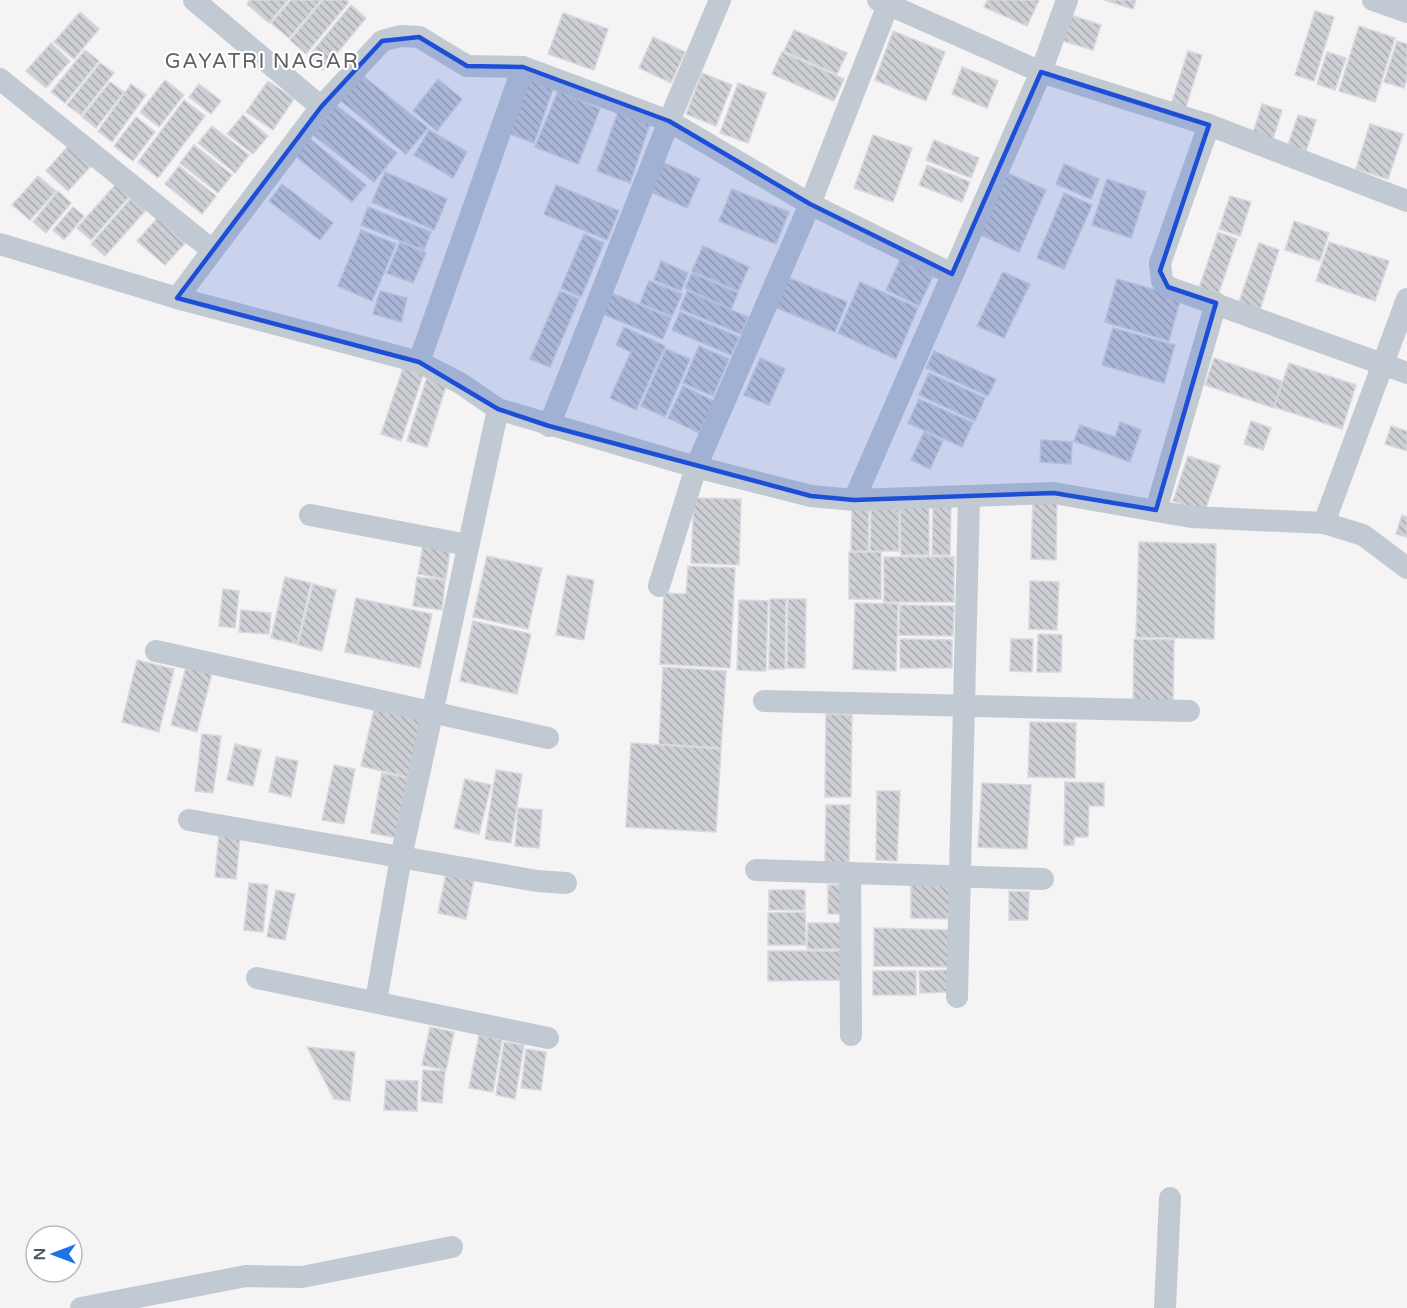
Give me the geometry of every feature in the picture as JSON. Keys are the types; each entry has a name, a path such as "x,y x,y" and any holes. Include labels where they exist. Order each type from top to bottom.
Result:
{"street":[{"path":"194,0 321,107"},
{"path":"549,426 669,121 720,0"},
{"path":"854,500 1041,72 1067,0"},
{"path":"1373,0 1407,12"},
{"path":"659,586 696,467 810,204 885,1 1041,72 1209,125 1407,201"},
{"path":"177,298 321,107 382,41 400,36 419,37 467,66 523,67 669,121 810,204 952,274"},
{"path":"419,362 523,67"},
{"path":"0,79 212,250"},
{"path":"1209,125 1160,263 1162,281 1168,287 1407,373"},
{"path":"0,244 177,298 419,362 460,383 498,409 549,426 696,467 811,496 854,500 969,498 1054,493 1218,519 1324,523 1363,535 1407,568"},
{"path":"1324,523 1407,300"},
{"path":"1156,510 1216,303"},
{"path":"376,1001 401,858 498,409"},
{"path":"957,997 969,498"},
{"path":"310,515 468,544"},
{"path":"156,651 548,738"},
{"path":"764,701 1189,711"},
{"path":"189,820 401,858 566,883"},
{"path":"756,870 1043,879"},
{"path":"850,874 851,1035"},
{"path":"257,978 548,1038"},
{"path":"1165,1308 1170,1198"},
{"path":"81,1308 246,1276 302,1277 452,1247"}],"highlighted area":[{"path":"419,37 467,66 523,67 669,121 810,204 952,274 1041,72 1209,125 1160,271 1168,287 1216,303 1156,510 1054,493 854,500 811,496 549,426 498,409 419,362 177,298 321,107 382,41"}],"building":[{"path":"250,0 288,0 269,23 247,4"},
{"path":"291,0 321,0 289,38 271,23"},
{"path":"323,0 349,2 306,54 290,40"},
{"path":"987,0 1039,0 1027,26 984,7"},
{"path":"1104,0 1136,0 1133,9"},
{"path":"351,5 366,18 323,70 308,57"},
{"path":"1315,11 1334,17 1314,81 1295,75"},
{"path":"80,12 99,29 74,59 54,42"},
{"path":"563,13 608,29 594,70 548,54"},
{"path":"1068,14 1101,25 1093,50 1060,40"},
{"path":"1359,26 1395,38 1375,102 1339,91"},
{"path":"794,30 847,53 837,74 784,51"},
{"path":"893,31 945,52 926,101 875,80"},
{"path":"653,37 685,52 671,83 639,68"},
{"path":"1397,41 1407,44 1407,79 1404,88 1384,82"},
{"path":"51,43 70,61 46,88 26,71"},
{"path":"85,50 99,61 65,103 51,92"},
{"path":"1188,51 1202,55 1185,110 1171,105"},
{"path":"782,52 844,79 834,101 772,74"},
{"path":"1327,52 1346,58 1335,90 1317,84"},
{"path":"100,63 114,73 81,115 67,105"},
{"path":"962,67 998,81 987,108 952,94"},
{"path":"702,73 732,85 716,126 686,114"},
{"path":"362,75 428,128 406,154 341,101"},
{"path":"530,78 554,86 534,143 510,134"},
{"path":"438,79 462,99 437,131 413,111"},
{"path":"165,80 184,95 159,127 140,112"},
{"path":"268,81 294,99 273,130 246,112"},
{"path":"110,82 124,92 96,128 82,117"},
{"path":"738,83 766,93 748,143 720,133"},
{"path":"131,84 146,95 112,142 98,131"},
{"path":"199,84 221,101 211,114 189,97"},
{"path":"558,91 600,109 578,164 535,147"},
{"path":"184,100 205,116 158,178 138,162"},
{"path":"1262,104 1282,110 1273,139 1253,133"},
{"path":"336,105 397,153 374,182 313,135"},
{"path":"619,109 651,121 630,183 597,171"},
{"path":"243,115 268,136 253,154 227,134"},
{"path":"1298,115 1316,120 1306,151 1288,145"},
{"path":"136,117 155,132 133,161 114,146"},
{"path":"1370,124 1403,134 1388,179 1356,169"},
{"path":"212,126 249,155 235,173 198,143"},
{"path":"429,130 467,152 453,178 414,155"},
{"path":"873,135 912,148 893,202 854,188"},
{"path":"309,138 366,185 352,202 294,155"},
{"path":"934,140 979,158 971,178 926,160"},
{"path":"69,145 91,166 68,191 46,171"},
{"path":"194,145 232,175 218,193 180,163"},
{"path":"662,162 700,179 687,208 649,191"},
{"path":"1064,164 1099,179 1091,199 1056,184"},
{"path":"927,165 970,182 962,202 919,185"},
{"path":"179,166 216,196 202,214 165,184"},
{"path":"1003,171 1046,190 1019,252 976,233"},
{"path":"385,172 447,199 434,230 372,202"},
{"path":"38,176 56,191 30,220 12,205"},
{"path":"1107,179 1146,192 1131,238 1092,225"},
{"path":"116,184 129,197 91,240 77,228"},
{"path":"282,184 333,223 320,240 269,201"},
{"path":"556,185 619,211 607,240 544,214"},
{"path":"732,189 789,212 776,244 719,221"},
{"path":"58,191 71,203 46,233 33,222"},
{"path":"1064,193 1092,205 1064,269 1037,258"},
{"path":"1230,196 1251,202 1240,236 1219,229"},
{"path":"132,197 146,210 105,256 91,244"},
{"path":"73,207 84,216 64,240 53,230"},
{"path":"368,207 431,232 424,250 361,225"},
{"path":"159,216 187,241 165,265 137,241"},
{"path":"1294,221 1329,233 1320,261 1285,250"},
{"path":"361,230 396,244 372,301 338,286"},
{"path":"1218,232 1237,239 1217,298 1198,291"},
{"path":"584,234 604,243 581,297 561,288"},
{"path":"400,242 426,253 413,283 387,273"},
{"path":"1329,242 1389,261 1375,301 1316,281"},
{"path":"1259,243 1279,250 1259,313 1238,305"},
{"path":"703,246 749,267 738,291 692,271"},
{"path":"900,260 933,276 919,306 886,290"},
{"path":"661,261 688,273 681,291 654,280"},
{"path":"1003,272 1030,284 1004,338 977,326"},
{"path":"692,273 738,293 731,309 685,288"},
{"path":"787,277 847,302 835,332 775,307"},
{"path":"1117,279 1181,297 1169,341 1105,322"},
{"path":"649,281 682,294 672,316 640,303"},
{"path":"860,282 918,308 896,359 838,333"},
{"path":"380,291 407,298 401,322 373,314"},
{"path":"560,291 579,299 550,367 530,359"},
{"path":"687,291 748,317 741,334 680,309"},
{"path":"609,292 671,318 663,339 600,313"},
{"path":"680,312 739,337 731,355 672,330"},
{"path":"624,327 665,346 636,410 610,398 631,352 616,345"},
{"path":"1113,328 1175,345 1164,383 1102,365"},
{"path":"699,346 729,359 713,396 683,383"},
{"path":"666,349 690,359 665,417 641,406"},
{"path":"934,351 996,379 988,396 926,368"},
{"path":"760,358 785,369 769,405 744,395"},
{"path":"1214,358 1282,381 1274,408 1205,385"},
{"path":"1289,363 1356,385 1342,429 1274,407"},
{"path":"403,368 423,375 401,441 381,434"},
{"path":"929,373 985,398 975,421 919,395"},
{"path":"427,377 447,383 427,447 407,441"},
{"path":"683,386 714,401 699,433 668,418"},
{"path":"919,399 973,423 962,447 908,423"},
{"path":"1251,421 1271,428 1263,450 1244,444"},
{"path":"1120,422 1141,430 1130,462 1074,441 1080,425 1115,437"},
{"path":"1391,426 1407,431 1407,451 1385,444"},
{"path":"924,432 943,441 930,469 911,460"},
{"path":"1041,440 1072,442 1071,464 1040,462"},
{"path":"1188,456 1220,466 1205,511 1173,501"},
{"path":"694,498 741,499 739,565 691,563"},
{"path":"1033,500 1057,500 1056,560 1031,559"},
{"path":"933,504 951,505 950,555 932,555"},
{"path":"900,505 929,505 929,555 901,555"},
{"path":"871,509 899,509 899,551 870,551"},
{"path":"852,510 869,510 868,551 851,551"},
{"path":"1402,515 1407,517 1407,537 1396,534"},
{"path":"1139,542 1216,544 1214,639 1136,637"},
{"path":"423,545 450,549 446,579 418,574"},
{"path":"849,552 881,552 881,599 849,599"},
{"path":"487,556 542,568 528,629 473,617"},
{"path":"884,557 954,557 954,602 884,602"},
{"path":"688,566 735,568 730,668 660,664 664,593 686,594"},
{"path":"567,575 594,580 584,640 556,635"},
{"path":"285,577 311,583 297,644 271,638"},
{"path":"417,577 445,580 442,610 413,606"},
{"path":"1030,581 1059,582 1057,630 1029,629"},
{"path":"313,584 336,590 322,651 298,645"},
{"path":"223,589 239,591 235,628 219,626"},
{"path":"356,598 432,614 420,668 345,652"},
{"path":"770,599 786,599 785,669 769,669"},
{"path":"788,599 806,599 805,668 787,668"},
{"path":"739,600 768,601 766,671 737,670"},
{"path":"855,603 898,604 896,671 853,669"},
{"path":"900,605 954,606 953,636 899,635"},
{"path":"241,610 271,613 269,634 239,632"},
{"path":"473,621 531,634 517,694 460,681"},
{"path":"1038,634 1062,635 1061,672 1037,672"},
{"path":"900,639 952,640 952,668 900,668"},
{"path":"1011,639 1033,639 1032,672 1010,671"},
{"path":"1134,639 1174,640 1173,705 1133,704"},
{"path":"137,660 174,669 159,732 122,722"},
{"path":"187,663 213,669 197,732 171,725"},
{"path":"663,667 726,671 721,748 659,744"},
{"path":"376,701 424,712 408,777 361,766"},
{"path":"826,714 852,715 851,797 825,797"},
{"path":"1030,722 1076,723 1075,778 1028,777"},
{"path":"202,734 221,736 213,793 195,791"},
{"path":"631,743 721,749 716,832 626,827"},
{"path":"235,744 261,750 253,786 227,780"},
{"path":"276,757 298,761 291,797 269,792"},
{"path":"334,765 355,769 344,824 322,820"},
{"path":"496,770 522,774 511,843 485,839"},
{"path":"382,773 408,778 397,838 371,833"},
{"path":"465,779 491,785 479,834 454,828"},
{"path":"1065,782 1104,783 1104,806 1089,806 1088,837 1074,837 1074,845 1064,845"},
{"path":"982,783 1031,785 1027,849 978,847"},
{"path":"877,791 900,791 897,861 876,860"},
{"path":"826,805 850,805 849,863 825,863"},
{"path":"518,808 542,810 539,848 515,846"},
{"path":"219,835 240,837 236,879 215,877"},
{"path":"446,874 474,880 466,919 438,913"},
{"path":"911,880 952,880 951,919 911,918"},
{"path":"249,883 268,885 263,932 244,930"},
{"path":"828,885 842,885 842,914 828,914"},
{"path":"276,890 295,894 285,940 267,937"},
{"path":"769,890 805,890 805,910 769,910"},
{"path":"1009,891 1029,892 1028,920 1009,920"},
{"path":"805,912 806,945 768,945 768,913"},
{"path":"808,923 842,923 842,949 807,949"},
{"path":"874,928 952,930 952,967 874,966"},
{"path":"768,951 845,951 845,980 768,981"},
{"path":"950,970 951,992 920,993 919,971"},
{"path":"873,971 916,971 916,995 873,995"},
{"path":"430,1027 454,1032 446,1070 422,1065"},
{"path":"479,1035 502,1040 493,1092 469,1088"},
{"path":"504,1042 524,1045 515,1099 496,1095"},
{"path":"307,1047 355,1052 350,1101 334,1099"},
{"path":"526,1049 546,1052 541,1090 521,1088"},
{"path":"423,1070 445,1071 442,1103 421,1101"},
{"path":"386,1080 418,1081 417,1111 384,1110"}],"district":[{"name":"GAYATRI NAGAR","path":"262,61"}]}
